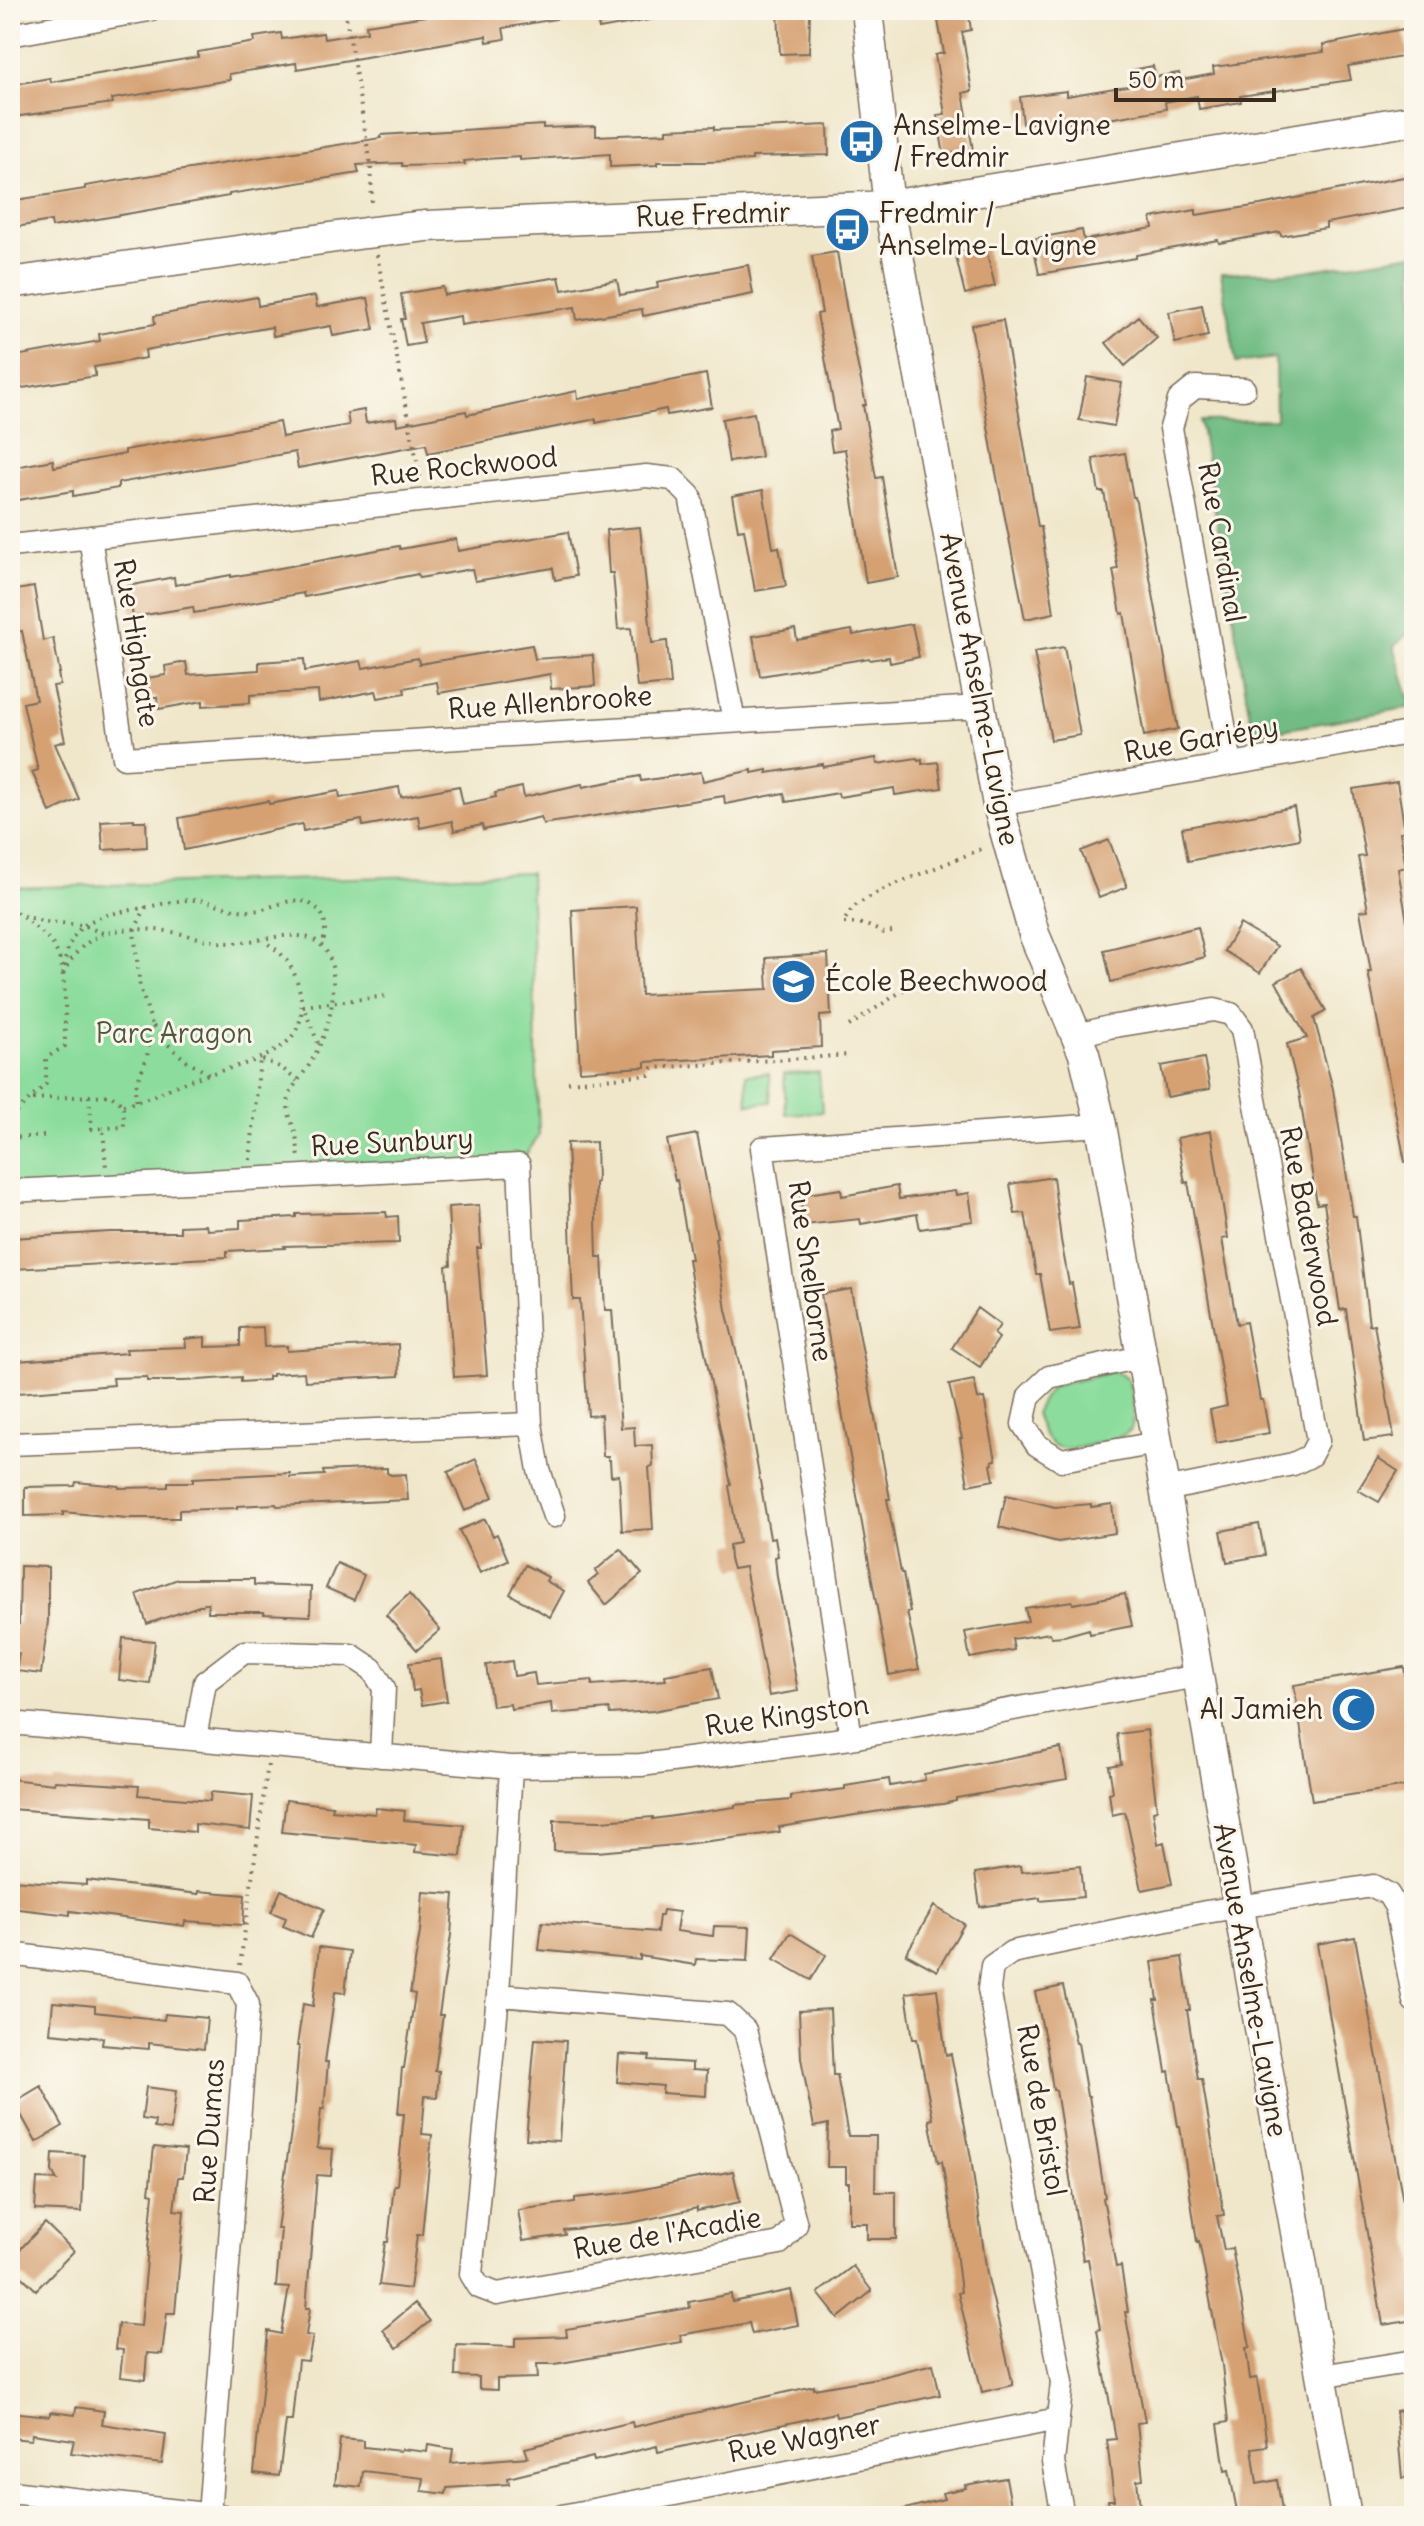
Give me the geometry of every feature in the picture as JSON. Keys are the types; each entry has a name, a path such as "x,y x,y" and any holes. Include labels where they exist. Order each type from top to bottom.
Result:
{"street":[{"path":"10,35 144,10"},
{"name":"Avenue Anselme-Lavigne","path":"867,10 889,206 998,805 1034,934 1078,1035 1101,1125 1346,2516"},
{"name":"Rue Fredmir","path":"10,283 373,232 441,226 889,206 1414,120"},
{"name":"Rue Cardinal","path":"1231,764 1171,428 1179,400 1195,387 1244,389"},
{"name":"Rue Rockwood","path":"10,546 646,476 673,479 690,496 734,721"},
{"name":"Rue Highgate","path":"90,537 124,758"},
{"name":"Rue Allenbrooke","path":"124,758 980,707"},
{"name":"Rue Gariépy","path":"998,805 1414,732"},
{"name":"Rue Baderwood","path":"1078,1035 1214,1010 1231,1014 1242,1029 1318,1441 1310,1456 1293,1464 1165,1490"},
{"name":"Rue Shelborne","path":"851,1738 762,1148 1101,1125"},
{"name":"Rue Sunbury","path":"10,1191 519,1165 531,1424 539,1470 554,1516"},
{"path":"1141,1357 1049,1377 1029,1396 1023,1424 1037,1445 1061,1460 1157,1443"},
{"path":"10,1444 531,1424"},
{"path":"195,1739 205,1682 244,1652 351,1655 372,1669 384,1688 381,1756"},
{"name":"Rue Kingston","path":"10,1723 511,1767 641,1765 851,1738 1198,1676"},
{"name":"Rue de l'Acadie","path":"498,1995 728,2014 745,2030 796,2225 780,2243 497,2294 479,2287 471,2274 498,1995 511,1767"},
{"name":"Rue de Bristol","path":"1063,2516 1053,2462 1062,2382 989,1989 992,1966 1012,1952 1238,1907 1373,1886 1388,1894 1396,1907 1414,2001"},
{"path":"10,1954 237,1983"},
{"name":"Rue Dumas","path":"217,2515 248,2004 237,1983"},
{"path":"1321,2376 1414,2361"},
{"name":"Rue Wagner","path":"562,2516 1058,2419"},
{"path":"10,2492 217,2515"}],"path":[{"path":"345,10 371,168 373,232 424,501"},
{"path":"892,932 884,933 864,924 843,923 853,907 881,890 981,849 1009,842"},
{"path":"10,1118 46,1084 46,1058 65,1046 65,954 72,937 82,925 104,915 193,900 250,911 290,900 305,901 317,908 325,920 326,936 322,945"},
{"path":"10,907 51,941 59,955 63,974"},
{"path":"146,907 134,931 137,971 152,1024 170,1049 209,1074"},
{"path":"18,914 33,920 82,925 103,933"},
{"path":"63,974 72,955 87,941 103,933 169,931 216,942 299,937 322,945 333,968 329,1022 289,1098 288,1116 295,1132 299,1176"},
{"path":"261,940 287,959 295,973 303,1006 319,1045"},
{"path":"849,1026 905,989 916,987"},
{"path":"303,1006 387,996"},
{"path":"123,1105 277,1051 290,1040 300,1024 303,1006"},
{"path":"136,1102 135,1088 147,1057 152,1024"},
{"path":"568,1082 649,1075 653,1068 850,1055"},
{"path":"260,1059 282,1068 297,1081"},
{"path":"249,1179 260,1059"},
{"path":"30,1099 89,1096 110,1095 123,1105 124,1127 92,1129 89,1096"},
{"path":"103,1128 107,1186"},
{"path":"10,1138 46,1136"},
{"path":"237,1983 271,1746"}],"green space":[{"path":"1414,254 1414,628 1394,646 1412,707 1253,735 1200,421 1276,420 1275,358 1236,363 1221,273 1298,272"},
{"name":"Parc Aragon","path":"530,873 539,1135 519,1165 10,1191 10,888"},
{"path":"819,1072 822,1112 786,1114 784,1074"},
{"path":"769,1073 771,1102 748,1104 746,1075"},
{"path":"1112,1372 1128,1381 1133,1413 1130,1430 1117,1438 1077,1448 1067,1449 1052,1444 1035,1413 1043,1398 1054,1386"}],"building":[{"path":"466,10 555,10 556,19 503,28 505,39 487,42 486,36 297,69 296,63 229,74 230,80 112,99 113,103 13,117 10,85 50,78 51,82 198,57 198,52 255,42 254,37 281,33 282,39 323,33 324,39 367,32 366,25"},
{"path":"596,10 655,10 655,19 599,29"},
{"path":"778,10 810,10 809,53 780,54"},
{"path":"936,10 968,10 971,30 962,32 972,91 963,93 973,150 944,155 937,115 945,114 935,55 944,53"},
{"path":"1403,29 1408,56 1348,66 1351,80 1240,96 1241,102 1199,109 1197,96 1165,102 1166,109 1082,127 1081,121 1043,126 1042,122 1023,124 1020,97 1067,91 1067,96 1133,85 1132,70 1153,66 1155,77 1179,73 1181,80 1214,74 1213,67 1324,52 1323,45"},
{"path":"543,125 543,128 596,126 596,136 667,133 667,129 828,125 829,155 657,162 657,165 610,167 610,154 520,160 520,157 484,159 464,161 465,164 357,165 359,173 52,227 51,221 10,228 10,201 85,189 85,186 381,138 381,135"},
{"path":"1414,175 1414,207 1326,223 1326,228 1281,236 1280,232 1219,243 1218,240 1039,274 1032,239 1082,230 1084,240 1153,228 1151,218 1196,210 1196,215 1260,205"},
{"path":"985,245 995,286 965,294 955,253"},
{"path":"837,252 866,405 863,405 876,478 882,477 898,577 866,583 845,449 832,451 829,431 838,429 817,314 822,313 812,256"},
{"path":"748,265 753,294 643,316 642,309 577,320 575,307 461,325 460,316 420,323 424,343 406,346 401,294 443,287 444,295 559,277 562,290 617,280 620,295 658,288 657,282"},
{"path":"315,296 317,307 368,298 374,329 333,336 331,326 273,336 272,327 145,350 146,358 94,367 96,376 10,390 10,357 100,341 99,334 155,324 154,316 257,297 258,306"},
{"path":"1202,305 1208,336 1175,343 1169,312"},
{"path":"1138,316 1157,338 1125,366 1106,343"},
{"path":"1003,320 1054,613 1025,619 971,325"},
{"path":"706,374 712,407 667,415 666,409 596,423 596,419 428,453 426,444 298,468 295,452 118,483 118,488 73,496 73,491 12,501 10,468 53,460 54,467 125,454 125,450 279,422 282,437 349,425 347,413 364,410 366,423 396,418 397,425 466,411 467,415 577,391 578,399"},
{"path":"1087,377 1122,383 1114,426 1079,420"},
{"path":"754,413 761,457 729,462 722,419"},
{"path":"1125,453 1178,729 1144,736 1124,613 1121,614 1113,570 1118,569 1104,492 1099,492 1093,459"},
{"path":"763,490 773,548 779,547 786,586 755,591 744,529 738,530 732,496"},
{"path":"640,527 652,643 667,641 671,684 637,687 631,628 618,629 606,530"},
{"path":"568,532 576,576 555,580 553,568 475,581 472,569 419,578 418,574 304,597 303,593 194,613 193,607 133,617 128,586 174,577 175,585 231,577 399,546 400,549 456,539 458,551"},
{"path":"34,587 43,641 53,638 60,673 60,685 53,686 65,741 55,744 79,799 50,812 32,772 38,770 23,703 36,700 22,631 10,633 10,591"},
{"path":"912,624 919,657 890,663 889,657 869,658 760,676 753,636 795,629 797,640 852,630 853,635"},
{"path":"532,645 535,659 593,655 595,686 551,689 550,674 439,693 437,682 404,688 405,693 378,698 376,691 319,702 318,691 250,695 250,703 203,706 203,701 159,709 157,697 150,697 147,678 166,675 165,666 186,662 188,675 259,670 259,662 304,659 305,671 361,661 363,668 418,658 419,664"},
{"path":"1064,647 1080,735 1051,740 1034,652"},
{"path":"876,758 877,764 917,758 922,759 922,764 938,762 942,788 895,795 894,788 839,797 838,793 786,802 784,793 725,804 724,796 543,824 541,817 483,830 482,825 454,831 452,821 420,828 418,816 363,826 362,820 303,831 302,824 184,850 179,818 339,791 340,798 399,787 401,797 459,786 463,804 496,797 495,793 522,787 524,797 582,784 583,787 640,776 641,781 701,772 703,781 752,770 752,773 767,770 767,773"},
{"path":"1397,782 1405,831 1400,832 1406,867 1398,869 1414,962 1414,1161 1405,1162 1368,972 1371,972 1360,911 1368,910 1358,857 1365,856 1353,789"},
{"path":"1294,807 1300,839 1188,861 1182,828"},
{"path":"101,821 146,821 147,847 103,850"},
{"path":"1109,840 1127,887 1099,898 1081,851"},
{"path":"636,906 641,995 768,989 766,958 828,954 831,1015 820,1016 821,1047 771,1050 771,1055 645,1062 645,1067 580,1071 572,910"},
{"path":"1240,924 1277,946 1260,973 1224,951"},
{"path":"1198,927 1205,957 1111,982 1104,950"},
{"path":"1301,968 1326,1011 1314,1018 1333,1089 1353,1216 1356,1216 1369,1325 1374,1324 1394,1437 1364,1441 1346,1309 1340,1310 1324,1203 1317,1204 1299,1092 1287,1044 1307,1038 1276,982"},
{"path":"1204,1058 1210,1089 1167,1097 1161,1066"},
{"path":"1211,1131 1228,1238 1222,1239 1237,1324 1246,1322 1269,1433 1216,1443 1210,1410 1227,1406 1188,1182 1185,1183 1177,1138"},
{"path":"697,1134 717,1237 726,1310 740,1367 770,1538 775,1537 777,1577 798,1691 769,1696 745,1567 733,1569 730,1559 729,1545 739,1543 731,1485 694,1296 677,1180 667,1140"},
{"path":"596,1142 597,1257 602,1257 605,1310 612,1310 621,1428 634,1427 635,1446 652,1445 653,1466 649,1467 653,1529 622,1531 619,1475 611,1476 610,1460 608,1456 603,1456 601,1415 588,1416 580,1300 573,1300 567,1143"},
{"path":"1053,1177 1061,1240 1080,1329 1050,1333 1025,1213 1015,1214 1010,1184"},
{"path":"897,1186 899,1199 955,1191 956,1195 969,1193 973,1221 920,1229 917,1214 861,1224 860,1219 804,1225 800,1195 841,1189 842,1196"},
{"path":"479,1205 481,1248 477,1248 487,1375 454,1377 446,1266 451,1265 448,1207"},
{"path":"386,1212 387,1217 398,1216 399,1243 284,1246 227,1251 227,1257 14,1269 12,1238 110,1232 180,1232 180,1226 206,1225 207,1230 240,1228 240,1220 296,1217 296,1214"},
{"path":"851,1289 919,1669 889,1675 821,1294"},
{"path":"977,1308 1000,1325 994,1334 999,1338 980,1367 952,1348"},
{"path":"263,1327 264,1347 287,1346 287,1351 398,1344 399,1376 305,1381 304,1372 272,1374 268,1380 241,1382 241,1377 184,1381 147,1381 147,1377 113,1378 114,1385 18,1393 16,1361 127,1353 126,1349 186,1347 185,1339 205,1337 205,1347 240,1346 240,1328"},
{"path":"974,1380 978,1399 984,1398 996,1460 991,1465 994,1480 968,1485 962,1438 949,1385"},
{"path":"1378,1458 1398,1471 1379,1502 1358,1490"},
{"path":"476,1459 493,1497 465,1511 448,1472"},
{"path":"387,1468 387,1473 391,1475 406,1474 408,1500 179,1510 179,1518 127,1518 63,1512 63,1515 25,1516 25,1487 75,1486 76,1482 119,1488 168,1487 168,1482 193,1482 193,1478 290,1473 290,1477 324,1475 323,1471"},
{"path":"1006,1495 1055,1507 1112,1504 1115,1533 1058,1542 999,1527"},
{"path":"485,1519 493,1536 497,1534 508,1560 480,1573 459,1530"},
{"path":"1259,1524 1265,1555 1227,1562 1221,1531"},
{"path":"621,1549 642,1574 606,1605 588,1583 598,1575 595,1571"},
{"path":"337,1563 364,1575 354,1600 326,1588"},
{"path":"525,1565 548,1577 546,1581 564,1591 550,1617 510,1594"},
{"path":"20,1566 48,1567 48,1621 41,1674 16,1671 19,1653 11,1652 15,1623 19,1624"},
{"path":"178,1579 254,1579 254,1585 311,1587 310,1616 208,1612 208,1603 147,1624 137,1594"},
{"path":"409,1594 440,1630 417,1650 386,1615"},
{"path":"1125,1594 1132,1626 1090,1634 1089,1629 1064,1636 1051,1637 1050,1633 1012,1639 1014,1650 970,1658 965,1632 1028,1621 1025,1608 1072,1601 1073,1604"},
{"path":"123,1638 155,1641 150,1684 119,1680"},
{"path":"441,1659 447,1701 422,1705 419,1690 413,1691 409,1663"},
{"path":"512,1661 514,1676 534,1673 536,1685 592,1680 592,1685 666,1680 665,1675 712,1667 718,1699 653,1711 610,1714 609,1709 552,1714 551,1703 511,1709 510,1704 492,1706 486,1665"},
{"name":"Al Jamieh","path":"1404,1667 1414,1734 1414,1785 1312,1801 1294,1685"},
{"path":"1147,1730 1158,1844 1164,1842 1172,1884 1142,1890 1125,1812 1112,1815 1109,1793 1113,1792 1109,1766 1121,1764 1117,1734"},
{"path":"1061,1748 1067,1779 956,1798 956,1801 943,1804 779,1827 780,1832 597,1852 554,1851 554,1820 653,1819 735,1805 791,1800 791,1796 889,1779 890,1786 925,1780 924,1774"},
{"path":"10,1779 54,1784 55,1781 139,1786 138,1795 210,1801 211,1792 253,1796 250,1830 195,1824 195,1832 149,1828 149,1819 10,1809"},
{"path":"286,1800 333,1806 332,1810 375,1814 376,1808 405,1811 404,1820 464,1825 461,1856 415,1852 416,1845 282,1832"},
{"path":"1020,1866 1021,1872 1080,1866 1083,1897 1040,1901 1040,1898 980,1907 975,1873"},
{"path":"10,1880 86,1885 86,1880 199,1894 199,1891 245,1895 243,1925 185,1921 184,1926 70,1911 70,1915 10,1908"},
{"path":"281,1890 324,1909 311,1938 283,1926 286,1918 271,1912"},
{"path":"423,1892 454,1894 439,2015 443,2015 435,2071 439,2071 437,2097 425,2096 422,2134 432,2135 422,2235 417,2235 410,2289 379,2285 385,2242 388,2242 394,2185 397,2185 404,2114 398,2114 402,2068 415,1994 410,1993"},
{"path":"934,1906 964,1924 937,1971 906,1954"},
{"path":"663,1910 679,1912 676,1931 713,1936 714,1926 750,1927 748,1961 696,1959 695,1965 640,1956 640,1960 539,1950 542,1922 657,1932"},
{"path":"790,1933 826,1955 811,1980 774,1959"},
{"path":"1355,1937 1414,2262 1414,2320 1383,2325 1317,1944"},
{"path":"319,1947 350,1951 345,1993 335,1992 325,2062 328,2062 324,2109 321,2109 317,2148 333,2149 331,2176 317,2175 306,2308 310,2308 306,2335 313,2336 308,2361 298,2360 292,2421 286,2421 279,2476 254,2473 268,2331 281,2334 289,2288 276,2287 281,2229 277,2229 292,2125 303,2004 313,2006"},
{"path":"1182,1957 1198,2079 1202,2079 1224,2215 1217,2216 1224,2250 1232,2248 1250,2347 1246,2348 1250,2379 1257,2378 1263,2417 1267,2446 1252,2448 1257,2484 1277,2480 1283,2516 1238,2516 1229,2470 1225,2471 1218,2424 1228,2422 1222,2365 1155,2000 1158,2000 1152,1962"},
{"path":"1063,1986 1089,2096 1116,2267 1121,2266 1128,2312 1125,2312 1145,2422 1137,2423 1143,2479 1137,2480 1141,2516 1110,2516 1108,2500 1114,2500 1107,2440 1116,2439 1088,2259 1083,2260 1056,2090 1053,2090 1035,1992"},
{"path":"937,1989 946,2055 951,2054 971,2158 987,2274 1013,2385 982,2392 958,2293 961,2292 942,2161 938,2162 929,2120 933,2119 917,2039 913,2039 906,1993"},
{"path":"53,2002 95,2006 95,2012 164,2020 165,2014 207,2018 204,2049 149,2043 149,2049 102,2045 103,2038 50,2033"},
{"path":"830,2009 833,2075 837,2075 848,2136 876,2136 875,2192 896,2192 896,2239 867,2239 867,2223 849,2223 846,2167 827,2167 828,2124 814,2127 801,2058 799,2011"},
{"path":"535,2039 566,2041 559,2141 526,2139"},
{"path":"619,2054 692,2063 692,2070 707,2071 706,2096 662,2093 663,2086 617,2082"},
{"path":"41,2086 63,2126 36,2142 14,2102"},
{"path":"146,2087 176,2091 171,2130 154,2128 155,2121 142,2119"},
{"path":"154,2147 186,2150 183,2177 178,2177 174,2210 184,2211 175,2313 167,2313 162,2354 147,2353 145,2380 120,2377 123,2350 115,2349 118,2324 141,2326 153,2194 149,2193"},
{"path":"53,2153 84,2155 82,2212 35,2210 37,2179 57,2180 52,2171"},
{"path":"733,2171 740,2202 631,2223 564,2230 565,2235 523,2241 518,2210"},
{"path":"45,2223 74,2251 36,2290 10,2265 10,2260"},
{"path":"853,2266 872,2291 838,2318 818,2293"},
{"path":"791,2290 798,2325 752,2334 749,2323 680,2335 682,2342 555,2364 537,2364 538,2378 497,2379 497,2390 479,2389 479,2377 455,2376 456,2345 515,2347 515,2338 567,2336 566,2329 690,2308 689,2302 731,2294 732,2302"},
{"path":"415,2303 430,2321 397,2348 383,2330"},
{"path":"933,2364 940,2395 836,2417 835,2413 658,2452 657,2446 594,2461 593,2457 508,2478 509,2484 447,2488 446,2494 422,2491 424,2478 363,2471 361,2487 335,2484 340,2439 364,2441 364,2447 400,2451 427,2452 428,2445 453,2449 451,2463 528,2457 525,2448 632,2422 633,2427 814,2386 814,2389 877,2378"},
{"path":"76,2407 104,2411 102,2424 166,2434 162,2464 71,2453 74,2440 32,2434 31,2440 10,2438 10,2412 75,2415"},
{"path":"1414,2409 1414,2477 1402,2478 1396,2411"},
{"path":"1006,2478 1013,2516 902,2516 901,2510 944,2499 942,2493 966,2488 965,2485"}],"place":[{"name":"Anselme-Lavigne / Fredmir","path":"862,141"},
{"name":"Fredmir / Anselme-Lavigne","path":"848,229"},
{"name":"École Beechwood","path":"794,981"},
{"name":"Al Jamieh","path":"1354,1709"}]}
